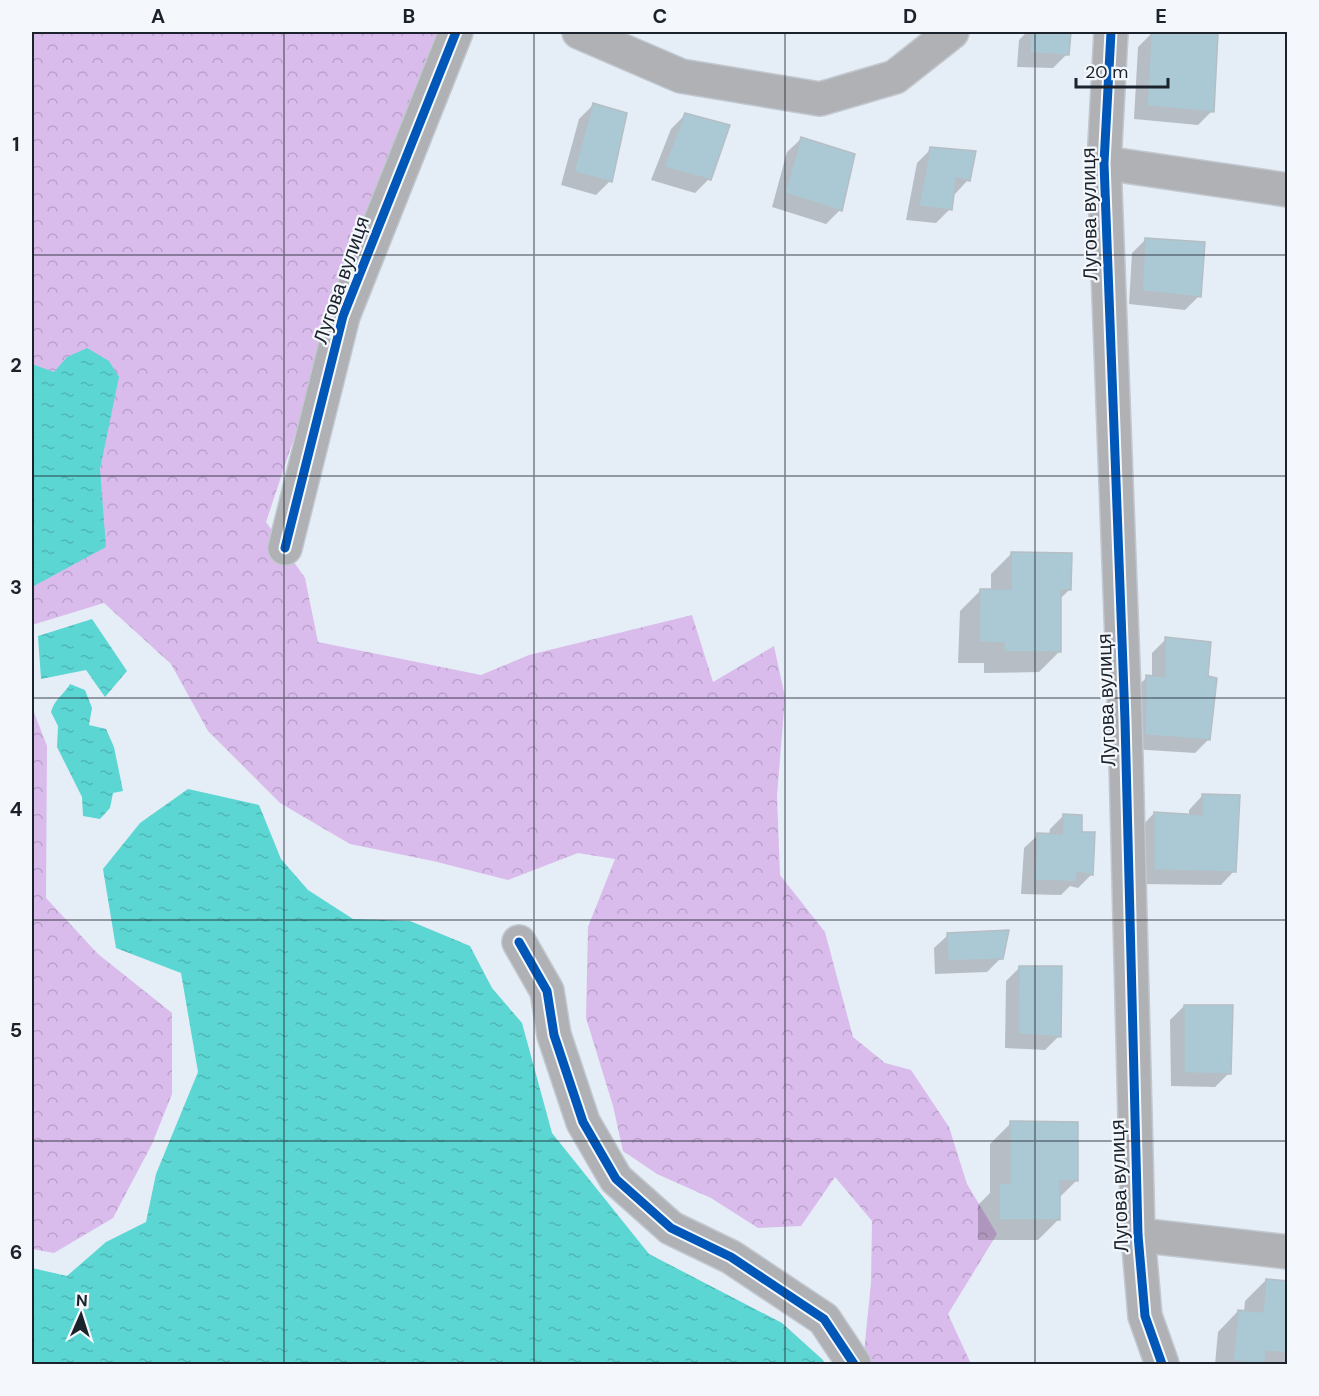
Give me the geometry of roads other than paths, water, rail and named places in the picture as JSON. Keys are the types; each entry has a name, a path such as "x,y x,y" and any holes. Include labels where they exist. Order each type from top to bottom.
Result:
{"street":[{"name":"Лугова вулиця","path":"285,548 343,316 456,32"},
{"path":"579,32 681,76 820,99 895,77 952,32"},
{"name":"Лугова вулиця","path":"1111,32 1104,163 1125,720 1137,1235 1145,1316 1162,1365"},
{"name":"Лугова вулиця","path":"1104,163 1287,190"},
{"path":"519,942 547,991 554,1035 582,1122 616,1179 671,1228 732,1257 824,1318 854,1365"},
{"name":"Лугова вулиця","path":"1137,1235 1287,1252"}],"water":[{"path":"87,348 109,361 119,377 100,469 106,547 32,587 32,364 54,372 67,357"},
{"path":"92,619 127,671 105,697 86,670 41,679 38,636"},
{"path":"70,684 85,690 92,708 89,725 106,729 114,747 123,791 113,793 110,808 100,819 83,816 82,797 57,747 58,726 51,712"},
{"path":"188,789 259,805 281,859 308,890 353,919 410,921 470,946 492,988 522,1023 552,1133 649,1254 782,1323 825,1364 32,1364 32,1268 67,1276 106,1242 146,1222 156,1174 198,1072 181,973 116,948 103,869 140,823"}]}
